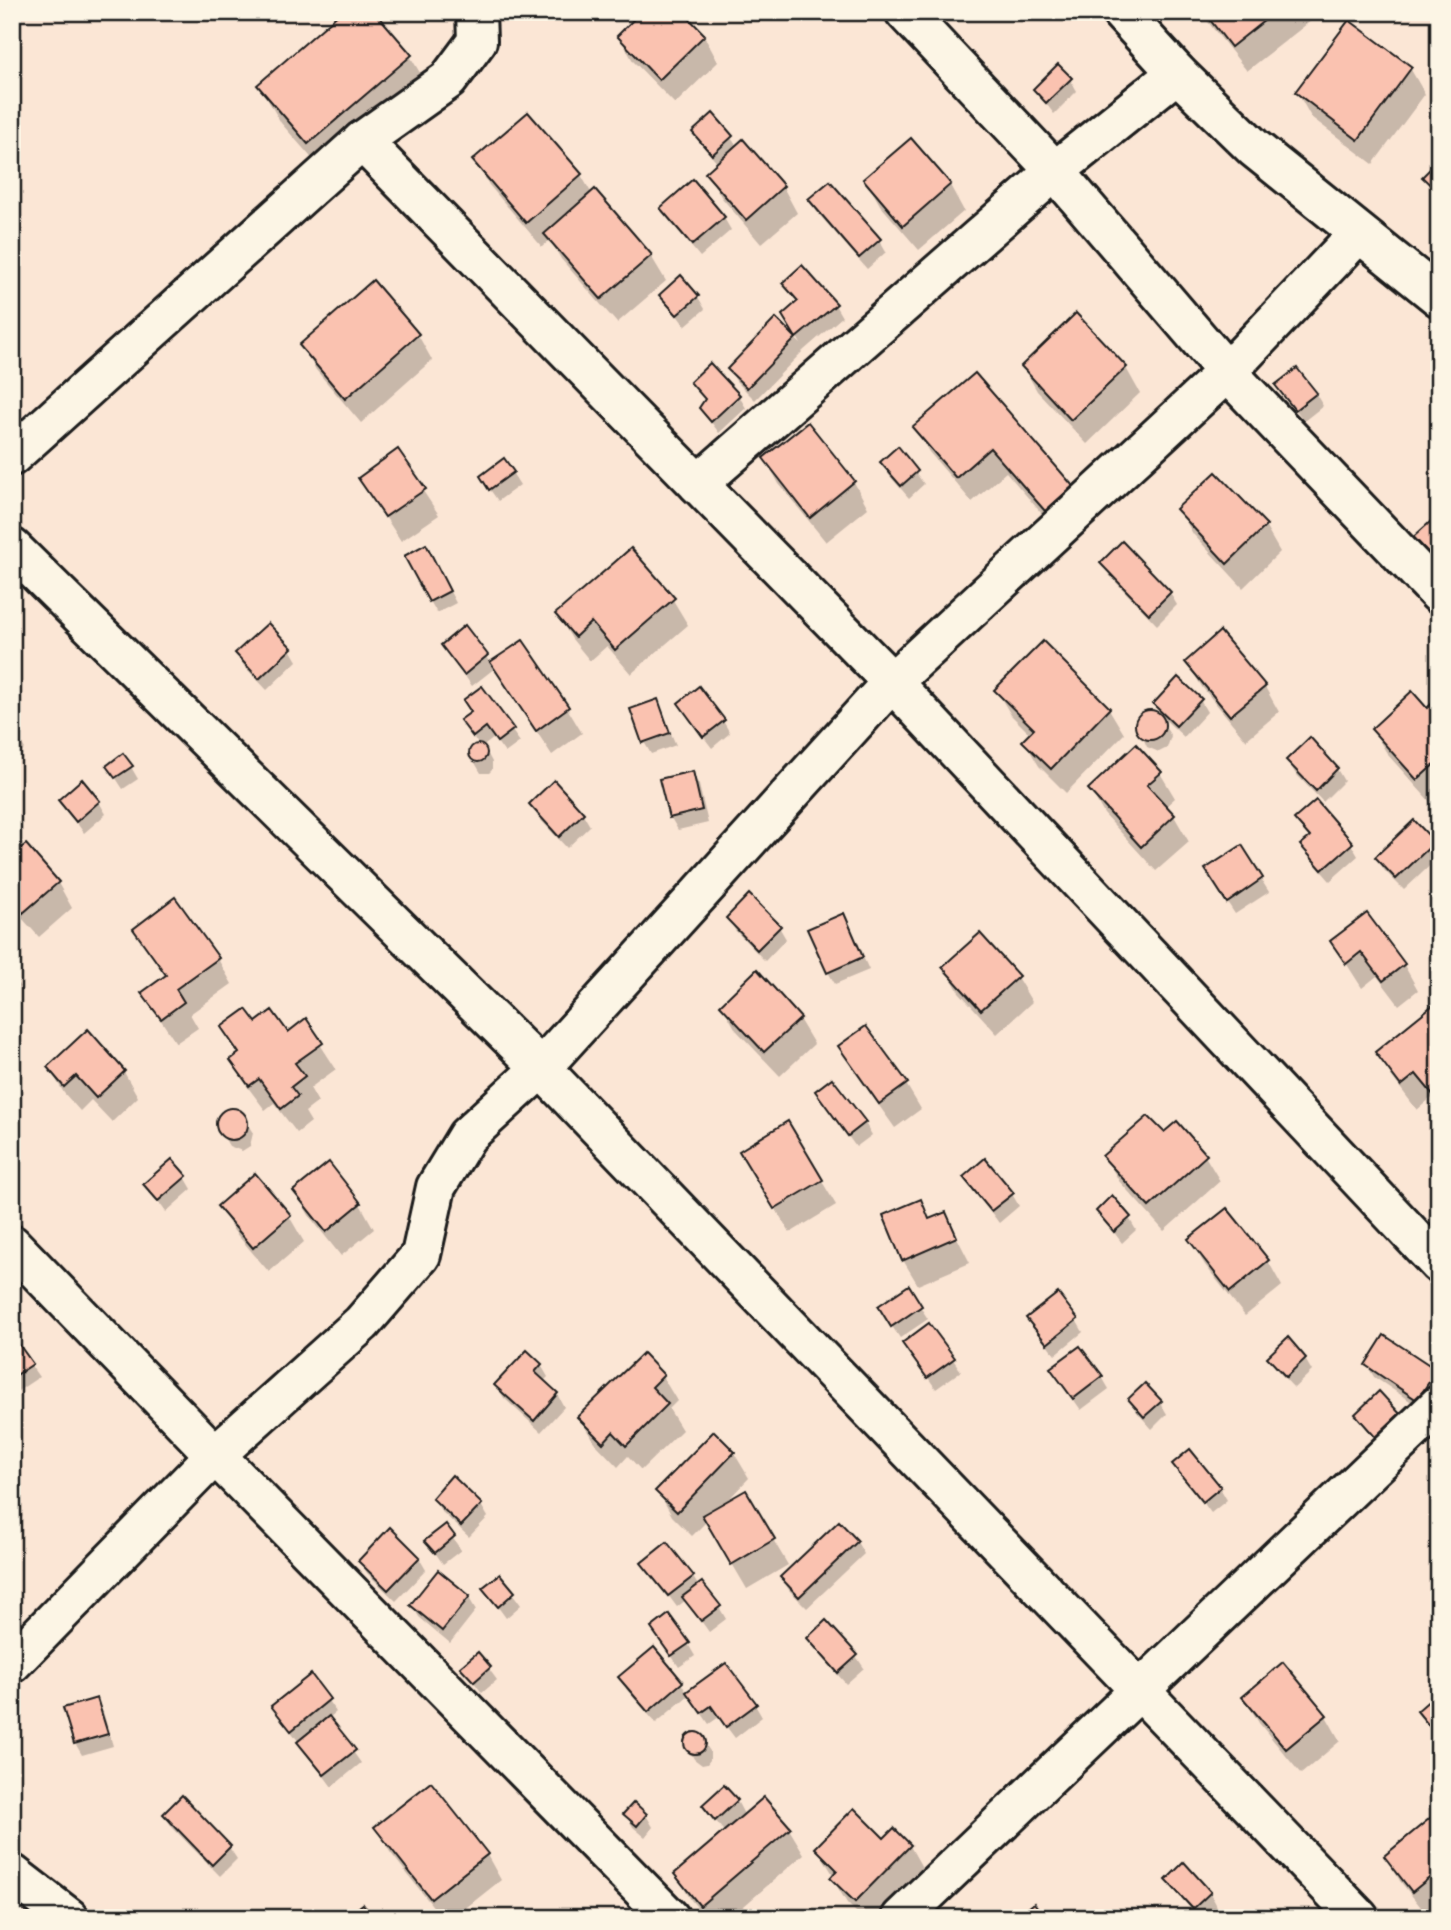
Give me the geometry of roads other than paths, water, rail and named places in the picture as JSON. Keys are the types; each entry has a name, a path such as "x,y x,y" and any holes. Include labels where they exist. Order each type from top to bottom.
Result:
{"street":[{"path":"12,456 362,141 448,80 477,41 476,12"},
{"path":"905,12 1055,171 1227,372 1439,594"},
{"path":"1121,12 1177,73 1254,148 1439,297"},
{"path":"698,484 1055,171 1177,73"},
{"path":"362,141 892,682 1439,1264"},
{"path":"12,1663 215,1455 362,1323 421,1255 436,1187 467,1136 541,1068 892,682 1227,372 1358,234"},
{"path":"12,548 541,1068 1359,1918"},
{"path":"12,1245 670,1918"},
{"path":"901,1918 1439,1405"},
{"path":"12,1874 69,1918"}]}
